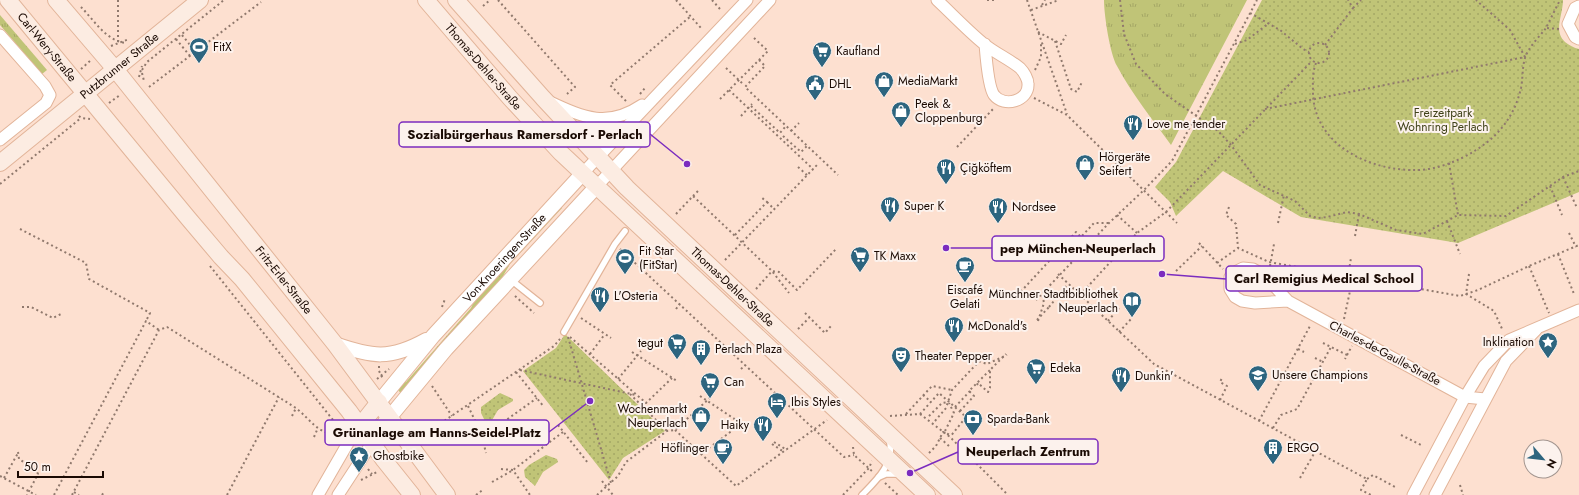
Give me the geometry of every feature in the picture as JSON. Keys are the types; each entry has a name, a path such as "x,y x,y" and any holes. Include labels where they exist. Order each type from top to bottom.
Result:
{"main road":[{"name":"Carl-Wery-Straße","path":"8,0 86,93"},
{"path":"56,0 116,69"},
{"name":"Putzbrunner Straße","path":"0,163 200,0"},
{"name":"Thomas-Dehler-Straße","path":"426,0 510,98 583,173 920,489"},
{"name":"Thomas-Dehler-Straße","path":"456,0 543,98 627,188 887,423 949,494"},
{"name":"Fritz-Erler-Straße","path":"116,69 335,344 390,418 417,442 447,495"},
{"path":"86,93 188,218 242,279 360,426 412,495"},
{"name":"Von-Knoeringen-Straße","path":"360,426 379,402"},
{"name":"Von-Knoeringen-Straße","path":"372,443 390,418"}],"street":[{"name":"Von-Knoeringen-Straße","path":"379,402 433,336 583,173 747,0"},
{"path":"597,186 770,0"},
{"path":"937,0 985,44 1021,69 1026,77 1028,85 1026,94 1015,101 1000,101 994,95 988,71 985,44"},
{"path":"1579,6 1575,8 1568,24 1575,37 1579,38"},
{"path":"0,35 48,90 50,95 46,103 0,140"},
{"name":"Von-Knoeringen-Straße","path":"543,98 573,113 603,120 634,111 656,96"},
{"path":"21,123 39,131"},
{"name":"Von-Knoeringen-Straße","path":"390,418 446,349 597,186"},
{"name":"Charles-de-Gaulle-Straße","path":"1230,278 1235,272 1243,268 1253,269 1264,275 1288,301 1465,397 1485,399"},
{"path":"1230,278 1230,289 1235,297 1242,301 1255,303 1288,301"},
{"path":"1413,495 1465,397 1484,366 1509,340 1525,331 1536,329 1579,310"},
{"path":"1435,495 1506,361 1536,329"},
{"path":"335,344 361,353 379,355 412,348 433,336"},
{"path":"318,495 348,443 360,426"},
{"path":"338,495 360,459 372,443"}],"lane":[{"path":"564,332 615,244 625,230"},
{"path":"510,280 540,302"},
{"path":"862,495 879,477 889,460 890,443 887,423"},
{"path":"879,477 886,474 920,489"}],"path":[{"path":"118,0 118,42"},
{"name":"Putzbrunner Straße","path":"144,81 141,71 147,62 224,0"},
{"path":"483,6 490,0"},
{"path":"498,0 575,87 567,94"},
{"path":"676,0 701,28"},
{"path":"712,0 720,9"},
{"path":"987,0 994,0"},
{"path":"1027,0 1067,115"},
{"path":"1042,5 1045,0"},
{"path":"1030,10 1059,0"},
{"path":"1120,0 1124,34 1136,64 1165,94 1195,117 1218,131 1231,145 1260,185 1295,201 1310,216 1318,218 1347,212 1359,214 1396,230 1423,234 1458,215 1506,216 1563,177 1579,171"},
{"path":"1036,300 1058,274 1172,161 1257,0"},
{"path":"1348,0 1353,8"},
{"path":"1325,45 1353,8 1361,0"},
{"path":"1476,0 1510,30 1526,57"},
{"path":"1316,63 1313,69 1314,101 1318,120 1328,135 1340,147 1361,159 1377,164 1416,170 1449,163 1476,150 1510,118 1521,88 1526,57 1546,28 1560,0"},
{"path":"149,87 261,2"},
{"path":"79,5 108,36 118,42 128,40"},
{"path":"1250,13 1269,23 1309,52 1312,61 1316,63 1322,63 1327,59 1328,50 1325,45"},
{"path":"627,102 610,85 691,16"},
{"path":"1234,44 1247,40 1269,23"},
{"path":"1546,28 1571,31"},
{"path":"1038,32 1061,44 1066,35"},
{"path":"182,35 196,51"},
{"path":"720,100 768,51 754,38"},
{"path":"176,39 190,56"},
{"path":"1055,42 1072,89 1076,92 1082,82"},
{"path":"1026,77 1037,69 1041,57 1041,43"},
{"path":"1309,52 1315,44 1325,45"},
{"path":"80,69 95,57"},
{"path":"1265,109 1314,101 1419,77 1526,57"},
{"path":"759,60 765,66 745,87 838,175"},
{"path":"1080,295 1137,233 1166,212 1312,61"},
{"path":"726,68 743,84"},
{"path":"729,90 759,112 780,132 786,126"},
{"path":"104,108 122,93"},
{"path":"1026,94 1067,115 1177,223"},
{"path":"957,147 1000,101"},
{"path":"741,116 751,106"},
{"path":"751,106 813,169"},
{"path":"0,184 81,118"},
{"path":"791,131 799,123"},
{"path":"783,137 801,152 807,146"},
{"path":"1449,163 1458,215"},
{"path":"725,260 817,165"},
{"path":"798,167 807,175"},
{"path":"1563,177 1577,208"},
{"path":"1550,186 1562,215"},
{"path":"676,214 698,191"},
{"path":"1278,223 1284,195"},
{"path":"693,196 772,271 789,293"},
{"path":"761,196 774,209"},
{"path":"735,235 767,202"},
{"path":"1229,207 1226,215 1236,224 1238,248"},
{"path":"1355,236 1359,214"},
{"path":"1117,215 1137,233"},
{"path":"1446,221 1460,254"},
{"path":"1014,299 1076,232 1081,237 1094,223 1109,223"},
{"path":"20,229 86,263 89,279 150,313 54,495"},
{"path":"1569,233 1576,247"},
{"path":"1199,243 1230,278"},
{"path":"615,244 844,456 854,455"},
{"path":"1272,284 1270,262 1274,244"},
{"path":"1238,248 1270,262 1460,296 1579,245"},
{"path":"1176,270 1202,246"},
{"path":"1217,263 1238,248"},
{"path":"772,271 779,272 798,290 836,249"},
{"path":"1080,253 1083,256"},
{"path":"1558,254 1574,294"},
{"path":"1348,276 1351,258"},
{"path":"208,265 337,425 340,434 348,443"},
{"path":"1529,266 1552,321"},
{"path":"1065,268 1069,272"},
{"path":"756,289 772,271"},
{"path":"1058,274 1154,364 1367,479"},
{"path":"1466,294 1469,274"},
{"path":"1342,330 1353,277"},
{"path":"1042,293 1044,303 1038,320 1068,284"},
{"path":"1466,294 1494,312 1509,340"},
{"path":"514,295 534,313"},
{"path":"676,309 680,304"},
{"path":"22,308 31,307 53,318 61,314"},
{"path":"1108,321 1120,307"},
{"path":"805,313 825,332 830,326"},
{"path":"575,314 611,338"},
{"path":"798,329 809,318"},
{"path":"1119,332 1132,318"},
{"path":"146,321 159,330"},
{"path":"72,495 159,330 167,326 232,369 296,408 306,416 317,430 328,434 340,434"},
{"path":"417,442 452,416 554,346 564,332"},
{"path":"610,483 567,334 646,403 672,378"},
{"path":"590,354 606,334"},
{"path":"1259,421 1305,335"},
{"path":"1323,343 1347,355"},
{"path":"1273,428 1281,415 1297,409 1331,347"},
{"path":"1298,349 1304,352"},
{"path":"618,379 641,351"},
{"path":"1345,358 1349,351"},
{"path":"632,352 677,381"},
{"path":"932,422 946,408 952,390 986,354"},
{"path":"959,411 974,396 969,391 1006,355 987,364 979,361"},
{"path":"1315,358 1323,362"},
{"path":"741,369 745,365"},
{"path":"1283,367 1287,369"},
{"path":"520,370 636,395"},
{"path":"955,407 978,383 988,392 990,388 990,370"},
{"path":"516,372 544,407"},
{"path":"377,380 381,375"},
{"path":"1220,400 1227,386 1220,382 1222,378"},
{"path":"432,386 452,416"},
{"path":"887,423 906,414 932,386 952,390"},
{"path":"920,414 939,393 966,417 961,420 950,436"},
{"path":"630,394 667,431"},
{"path":"924,395 931,402"},
{"path":"700,396 748,428"},
{"path":"597,495 618,476 626,462 667,431 675,430 712,396"},
{"path":"227,495 279,397"},
{"path":"481,433 495,428 537,398"},
{"path":"929,416 941,402 949,402"},
{"path":"929,453 944,432 954,413 949,402"},
{"path":"468,406 481,433 486,453"},
{"path":"292,416 296,408"},
{"path":"906,414 920,414 950,436 950,440 1008,495"},
{"path":"675,430 736,486 827,420"},
{"path":"701,454 741,424"},
{"path":"558,425 588,463"},
{"path":"314,436 317,430"},
{"path":"492,482 513,470 563,432"},
{"path":"1401,435 1421,445"},
{"path":"940,438 949,446"},
{"path":"784,452 773,443 786,450"},
{"path":"844,495 869,468 854,455 853,447"},
{"path":"1300,478 1315,451"},
{"path":"4,478 18,452 20,459 36,470 38,474 27,495"},
{"path":"360,459 372,474"},
{"path":"501,469 513,470"},
{"path":"513,470 530,495"},
{"path":"359,481 372,474 376,474"},
{"path":"1371,495 1361,490 1367,479 1373,475 1397,488"},
{"path":"0,476 36,495"},
{"path":"602,481 613,495"},
{"path":"1460,485 1463,495"},
{"path":"476,495 484,489"},
{"path":"74,492 79,495"}],"green space":[{"path":"1104,0 1247,0 1171,145 1136,97 1114,60 1108,34"},
{"name":"Freizeitpark Wohnring Perlach","path":"1262,0 1563,0 1559,28 1561,38 1565,42 1579,49 1579,192 1458,243 1301,217 1223,171 1176,216 1170,202 1155,187 1176,162"},
{"path":"0,15 47,70 42,74 0,25"},
{"path":"560,206 562,208 510,264 499,283 401,394 397,388 402,383 406,382 471,308 478,293"},
{"path":"565,334 665,431 623,458 609,480 523,371 556,348"},
{"path":"500,393 513,399 513,401 498,410 491,422 485,421 481,413 481,407"},
{"path":"546,455 557,459 558,462 543,472 535,486 525,477 524,470 529,465"}],"place":[{"name":"FitX","path":"199,64"},
{"name":"Kaufland","path":"822,68"},
{"name":"MediaMarkt","path":"884,98"},
{"name":"DHL","path":"815,101"},
{"name":"Peek & Cloppenburg","path":"901,128"},
{"name":"Love me tender","path":"1133,141"},
{"name":"Sozialbürgerhaus Ramersdorf - Perlach","path":"687,164"},
{"name":"Hörgeräte Seifert","path":"1085,181"},
{"name":"Çiğköftem","path":"946,185"},
{"name":"Super K","path":"890,223"},
{"name":"Nordsee","path":"998,224"},
{"name":"pep München-Neuperlach","path":"946,248"},
{"name":"TK Maxx","path":"860,273"},
{"name":"Carl Remigius Medical School","path":"1162,274"},
{"name":"Fit Star (FitStar)","path":"625,275"},
{"name":"Eiscafé Gelati","path":"965,283"},
{"name":"L'Osteria","path":"600,313"},
{"name":"Münchner Stadtbibliothek Neuperlach","path":"1132,318"},
{"name":"McDonald's","path":"954,343"},
{"name":"Inklination","path":"1548,359"},
{"name":"tegut","path":"677,360"},
{"name":"Perlach Plaza","path":"701,366"},
{"name":"Theater Pepper","path":"901,373"},
{"name":"Edeka","path":"1036,385"},
{"name":"Unsere Champions","path":"1258,392"},
{"name":"Dunkin'","path":"1121,393"},
{"name":"Can","path":"710,399"},
{"name":"Grünanlage am Hanns-Seidel-Platz","path":"590,401"},
{"name":"Ibis Styles","path":"777,419"},
{"name":"Wochenmarkt Neuperlach","path":"701,433"},
{"name":"Sparda-Bank","path":"973,436"},
{"name":"Haiky","path":"763,442"},
{"name":"Höflinger","path":"723,465"},
{"name":"ERGO","path":"1273,465"},
{"name":"Ghostbike","path":"359,473"},
{"name":"Neuperlach Zentrum","path":"910,473"}]}
